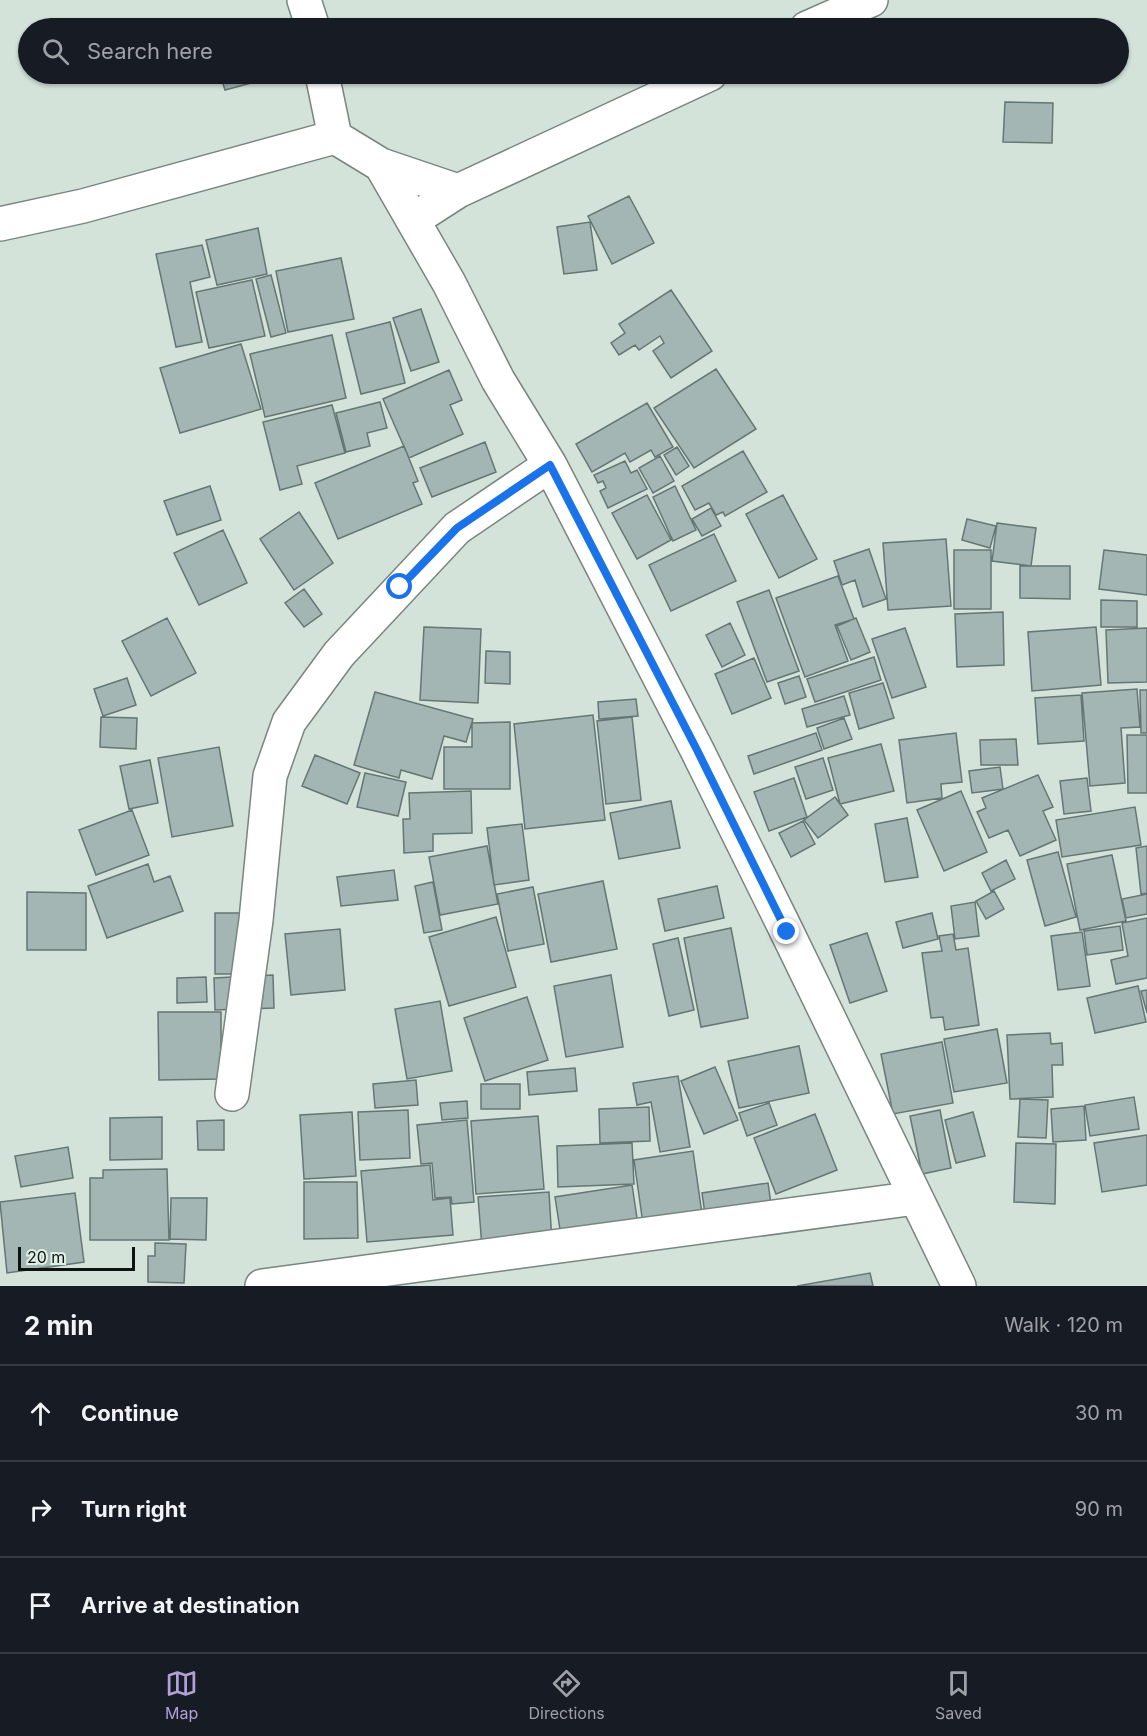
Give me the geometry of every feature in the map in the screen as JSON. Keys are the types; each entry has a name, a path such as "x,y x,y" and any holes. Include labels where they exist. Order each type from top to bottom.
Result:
{"street":[{"path":"304,0 310,18"},
{"path":"830,18 871,0"},
{"path":"324,84 335,137"},
{"path":"413,220 458,191 688,84"},
{"path":"0,224 83,206 335,137 381,165 458,191"},
{"path":"381,165 449,283 498,380 550,465 702,761 959,1286"},
{"path":"232,1094 256,920 270,776 289,722 339,654 457,528 550,465"},
{"path":"262,1286 916,1198"}],"building":[{"path":"223,84 248,84 225,90"},
{"path":"1005,102 1053,103 1052,143 1003,142"},
{"path":"629,196 654,243 612,264 588,216"},
{"path":"590,222 597,270 564,274 557,227"},
{"path":"258,228 267,274 217,285 206,240"},
{"path":"202,245 210,277 190,282 202,342 176,347 156,254"},
{"path":"341,258 354,319 288,332 276,271"},
{"path":"271,275 286,333 271,337 256,279"},
{"path":"252,280 265,336 209,348 196,292"},
{"path":"671,290 712,351 671,378 653,351 664,343 660,336 639,350 635,345 619,355 611,343 625,333 619,324"},
{"path":"421,309 439,362 411,371 393,318"},
{"path":"390,322 405,383 361,394 346,333"},
{"path":"332,335 346,398 265,417 250,354"},
{"path":"241,344 261,409 180,433 160,368"},
{"path":"716,369 756,429 694,468 654,408"},
{"path":"449,370 462,400 450,405 463,434 409,458 383,399"},
{"path":"380,402 387,428 367,433 370,446 346,452 336,413"},
{"path":"647,403 673,447 655,457 651,450 630,462 625,453 592,472 576,444"},
{"path":"332,405 345,453 297,466 302,484 280,490 263,422"},
{"path":"485,442 496,472 432,497 420,468"},
{"path":"404,446 418,481 413,483 422,504 338,539 315,483"},
{"path":"677,447 689,466 676,475 664,455"},
{"path":"743,451 767,492 725,516 723,512 716,515 709,503 695,510 682,486"},
{"path":"660,456 674,481 653,493 639,468"},
{"path":"625,461 631,473 637,470 647,489 608,508 600,491 606,488 603,481 598,483 594,475"},
{"path":"210,486 221,520 177,535 164,501"},
{"path":"675,486 696,530 673,541 653,497"},
{"path":"647,495 671,540 637,559 612,513"},
{"path":"783,495 817,559 779,578 746,514"},
{"path":"711,508 721,526 702,536 692,519"},
{"path":"299,512 333,563 294,590 260,539"},
{"path":"967,519 996,526 990,548 962,540"},
{"path":"997,523 1036,528 1031,566 992,561"},
{"path":"223,530 247,583 199,605 174,553"},
{"path":"714,534 736,581 671,611 649,565"},
{"path":"946,539 951,606 888,610 883,543"},
{"path":"869,549 886,599 863,607 855,580 842,585 834,561"},
{"path":"954,550 991,550 991,609 954,609"},
{"path":"1104,550 1147,555 1147,595 1099,589"},
{"path":"1020,566 1070,566 1070,599 1020,598"},
{"path":"838,576 854,619 835,625 848,661 805,677 776,598"},
{"path":"304,589 322,614 304,627 285,603"},
{"path":"769,590 799,671 767,682 737,602"},
{"path":"1101,600 1137,601 1137,627 1101,627"},
{"path":"1003,612 1004,665 957,667 955,614"},
{"path":"167,618 196,673 151,696 122,641"},
{"path":"856,618 870,652 851,660 837,626"},
{"path":"730,623 745,655 722,667 706,635"},
{"path":"424,627 481,629 478,703 420,700"},
{"path":"1096,627 1101,685 1032,691 1028,632"},
{"path":"905,628 926,687 892,698 872,639"},
{"path":"1147,628 1147,682 1108,683 1106,630"},
{"path":"486,651 510,652 510,684 485,683"},
{"path":"874,657 881,680 815,702 807,679"},
{"path":"754,658 771,698 732,714 715,674"},
{"path":"799,676 806,697 785,704 778,683"},
{"path":"127,678 136,705 103,716 94,689"},
{"path":"883,683 894,718 859,729 849,693"},
{"path":"1137,689 1140,727 1121,728 1125,783 1090,786 1082,693"},
{"path":"1140,690 1147,690 1147,733 1141,733"},
{"path":"375,692 473,719 466,742 444,736 432,779 401,770 399,778 354,765"},
{"path":"1081,695 1084,741 1038,744 1035,698"},
{"path":"844,696 850,715 807,727 802,709"},
{"path":"636,699 638,716 599,719 598,702"},
{"path":"593,715 605,820 525,829 514,724"},
{"path":"101,717 137,718 136,749 100,747"},
{"path":"632,717 641,800 606,804 597,721"},
{"path":"844,718 852,739 824,749 817,728"},
{"path":"510,722 510,789 444,789 444,747 472,747 472,723"},
{"path":"816,733 822,750 754,774 748,756"},
{"path":"956,733 962,782 941,784 942,798 907,803 899,740"},
{"path":"1127,735 1147,735 1147,793 1128,793"},
{"path":"1016,739 1018,765 981,765 980,740"},
{"path":"881,744 894,791 840,804 828,758"},
{"path":"219,747 233,826 172,837 158,758"},
{"path":"315,755 360,773 347,804 302,786"},
{"path":"823,758 833,790 806,799 795,767"},
{"path":"150,760 158,803 129,809 120,766"},
{"path":"1000,767 1003,789 972,793 969,771"},
{"path":"365,773 406,782 398,816 357,807"},
{"path":"1038,775 1053,807 1043,811 1056,840 1020,856 1008,830 989,838 977,812 986,808 982,798"},
{"path":"794,778 807,817 769,831 754,792"},
{"path":"1087,778 1091,811 1064,814 1060,781"},
{"path":"471,791 472,833 433,834 433,851 404,853 403,819 410,819 409,793"},
{"path":"961,791 987,852 944,871 917,810"},
{"path":"835,797 848,815 818,838 804,820"},
{"path":"671,801 680,848 619,859 610,813"},
{"path":"1135,807 1141,845 1062,857 1056,820"},
{"path":"132,810 149,855 96,875 79,830"},
{"path":"907,818 918,877 885,882 875,824"},
{"path":"803,821 815,844 791,857 779,833"},
{"path":"522,824 529,880 494,885 487,828"},
{"path":"487,846 498,904 440,915 429,857"},
{"path":"1147,846 1147,893 1141,894 1136,848"},
{"path":"1058,852 1076,917 1045,926 1027,860"},
{"path":"1112,855 1126,921 1080,930 1067,864"},
{"path":"1006,860 1015,879 991,891 982,873"},
{"path":"148,864 154,882 170,876 183,911 107,938 88,886"},
{"path":"394,870 398,900 341,906 337,877"},
{"path":"603,881 617,949 551,962 538,894"},
{"path":"433,882 442,930 424,933 415,886"},
{"path":"717,886 724,918 665,931 658,899"},
{"path":"533,887 544,944 508,951 497,894"},
{"path":"994,891 1004,909 986,919 976,901"},
{"path":"27,892 86,893 86,950 27,950"},
{"path":"1147,894 1147,914 1126,918 1122,899"},
{"path":"975,902 979,936 955,939 951,906"},
{"path":"215,913 261,913 261,974 215,974"},
{"path":"932,913 938,939 903,948 896,922"},
{"path":"496,917 516,987 449,1006 429,937"},
{"path":"1147,918 1147,978 1116,984 1111,960 1128,956 1122,923"},
{"path":"1120,926 1123,950 1087,955 1084,931"},
{"path":"731,928 748,1018 701,1027 684,938"},
{"path":"340,929 345,990 291,995 285,934"},
{"path":"1082,932 1090,986 1058,990 1051,936"},
{"path":"867,933 887,991 850,1003 830,945"},
{"path":"953,934 956,950 968,948 979,1025 945,1030 943,1017 931,1018 922,953 942,951 939,936"},
{"path":"678,938 694,1010 669,1016 653,944"},
{"path":"273,975 274,1008 215,1010 214,978"},
{"path":"611,975 623,1047 566,1057 554,986"},
{"path":"206,977 207,1002 177,1003 177,978"},
{"path":"1138,986 1146,1022 1095,1033 1087,998"},
{"path":"1147,990 1147,1013 1141,991"},
{"path":"527,997 548,1060 485,1081 464,1018"},
{"path":"440,1001 452,1071 407,1079 395,1009"},
{"path":"158,1012 221,1012 221,1079 159,1080"},
{"path":"997,1029 1007,1083 954,1092 944,1039"},
{"path":"1050,1033 1051,1044 1062,1043 1063,1065 1052,1065 1053,1097 1010,1099 1007,1035"},
{"path":"942,1042 953,1103 893,1114 881,1054"},
{"path":"799,1046 809,1093 739,1108 728,1061"},
{"path":"715,1067 738,1120 704,1134 681,1081"},
{"path":"575,1068 577,1091 529,1095 527,1072"},
{"path":"678,1076 690,1147 660,1152 651,1102 637,1105 633,1083"},
{"path":"416,1080 418,1105 375,1108 373,1084"},
{"path":"481,1084 520,1084 520,1109 481,1109"},
{"path":"1134,1097 1139,1129 1090,1136 1085,1105"},
{"path":"1020,1099 1048,1100 1046,1138 1018,1137"},
{"path":"467,1101 468,1118 442,1120 440,1103"},
{"path":"769,1103 777,1125 747,1136 739,1113"},
{"path":"1084,1106 1086,1140 1053,1142 1051,1109"},
{"path":"649,1107 650,1141 600,1143 599,1109"},
{"path":"408,1110 410,1158 360,1160 358,1112"},
{"path":"940,1110 951,1168 922,1174 910,1116"},
{"path":"352,1112 356,1176 304,1179 300,1115"},
{"path":"973,1112 985,1156 956,1163 945,1120"},
{"path":"815,1114 837,1170 776,1194 754,1138"},
{"path":"538,1116 544,1189 476,1194 471,1121"},
{"path":"162,1117 162,1159 110,1160 110,1118"},
{"path":"224,1120 224,1150 198,1150 197,1121"},
{"path":"467,1120 474,1202 452,1204 451,1197 435,1198 432,1163 421,1164 417,1125"},
{"path":"1147,1135 1147,1185 1102,1192 1094,1143"},
{"path":"632,1143 634,1184 558,1187 557,1146"},
{"path":"1016,1143 1056,1144 1055,1204 1014,1202"},
{"path":"68,1147 73,1178 21,1187 15,1156"},
{"path":"693,1151 702,1214 643,1224 634,1160"},
{"path":"430,1165 433,1200 450,1198 453,1235 367,1242 361,1171"},
{"path":"167,1169 169,1240 90,1240 90,1178 103,1178 103,1170"},
{"path":"304,1182 357,1182 358,1238 304,1239"},
{"path":"768,1183 771,1204 705,1214 702,1193"},
{"path":"632,1185 640,1238 563,1249 555,1197"},
{"path":"549,1192 552,1243 482,1247 478,1197"},
{"path":"75,1193 84,1262 7,1273 0,1202"},
{"path":"171,1198 207,1198 206,1240 170,1239"},
{"path":"155,1243 186,1244 184,1283 148,1282 148,1256 155,1256"},
{"path":"870,1273 873,1286 797,1286"}],"route":[{"path":"400,587 457,528 550,465 697,750 787,932"}]}
